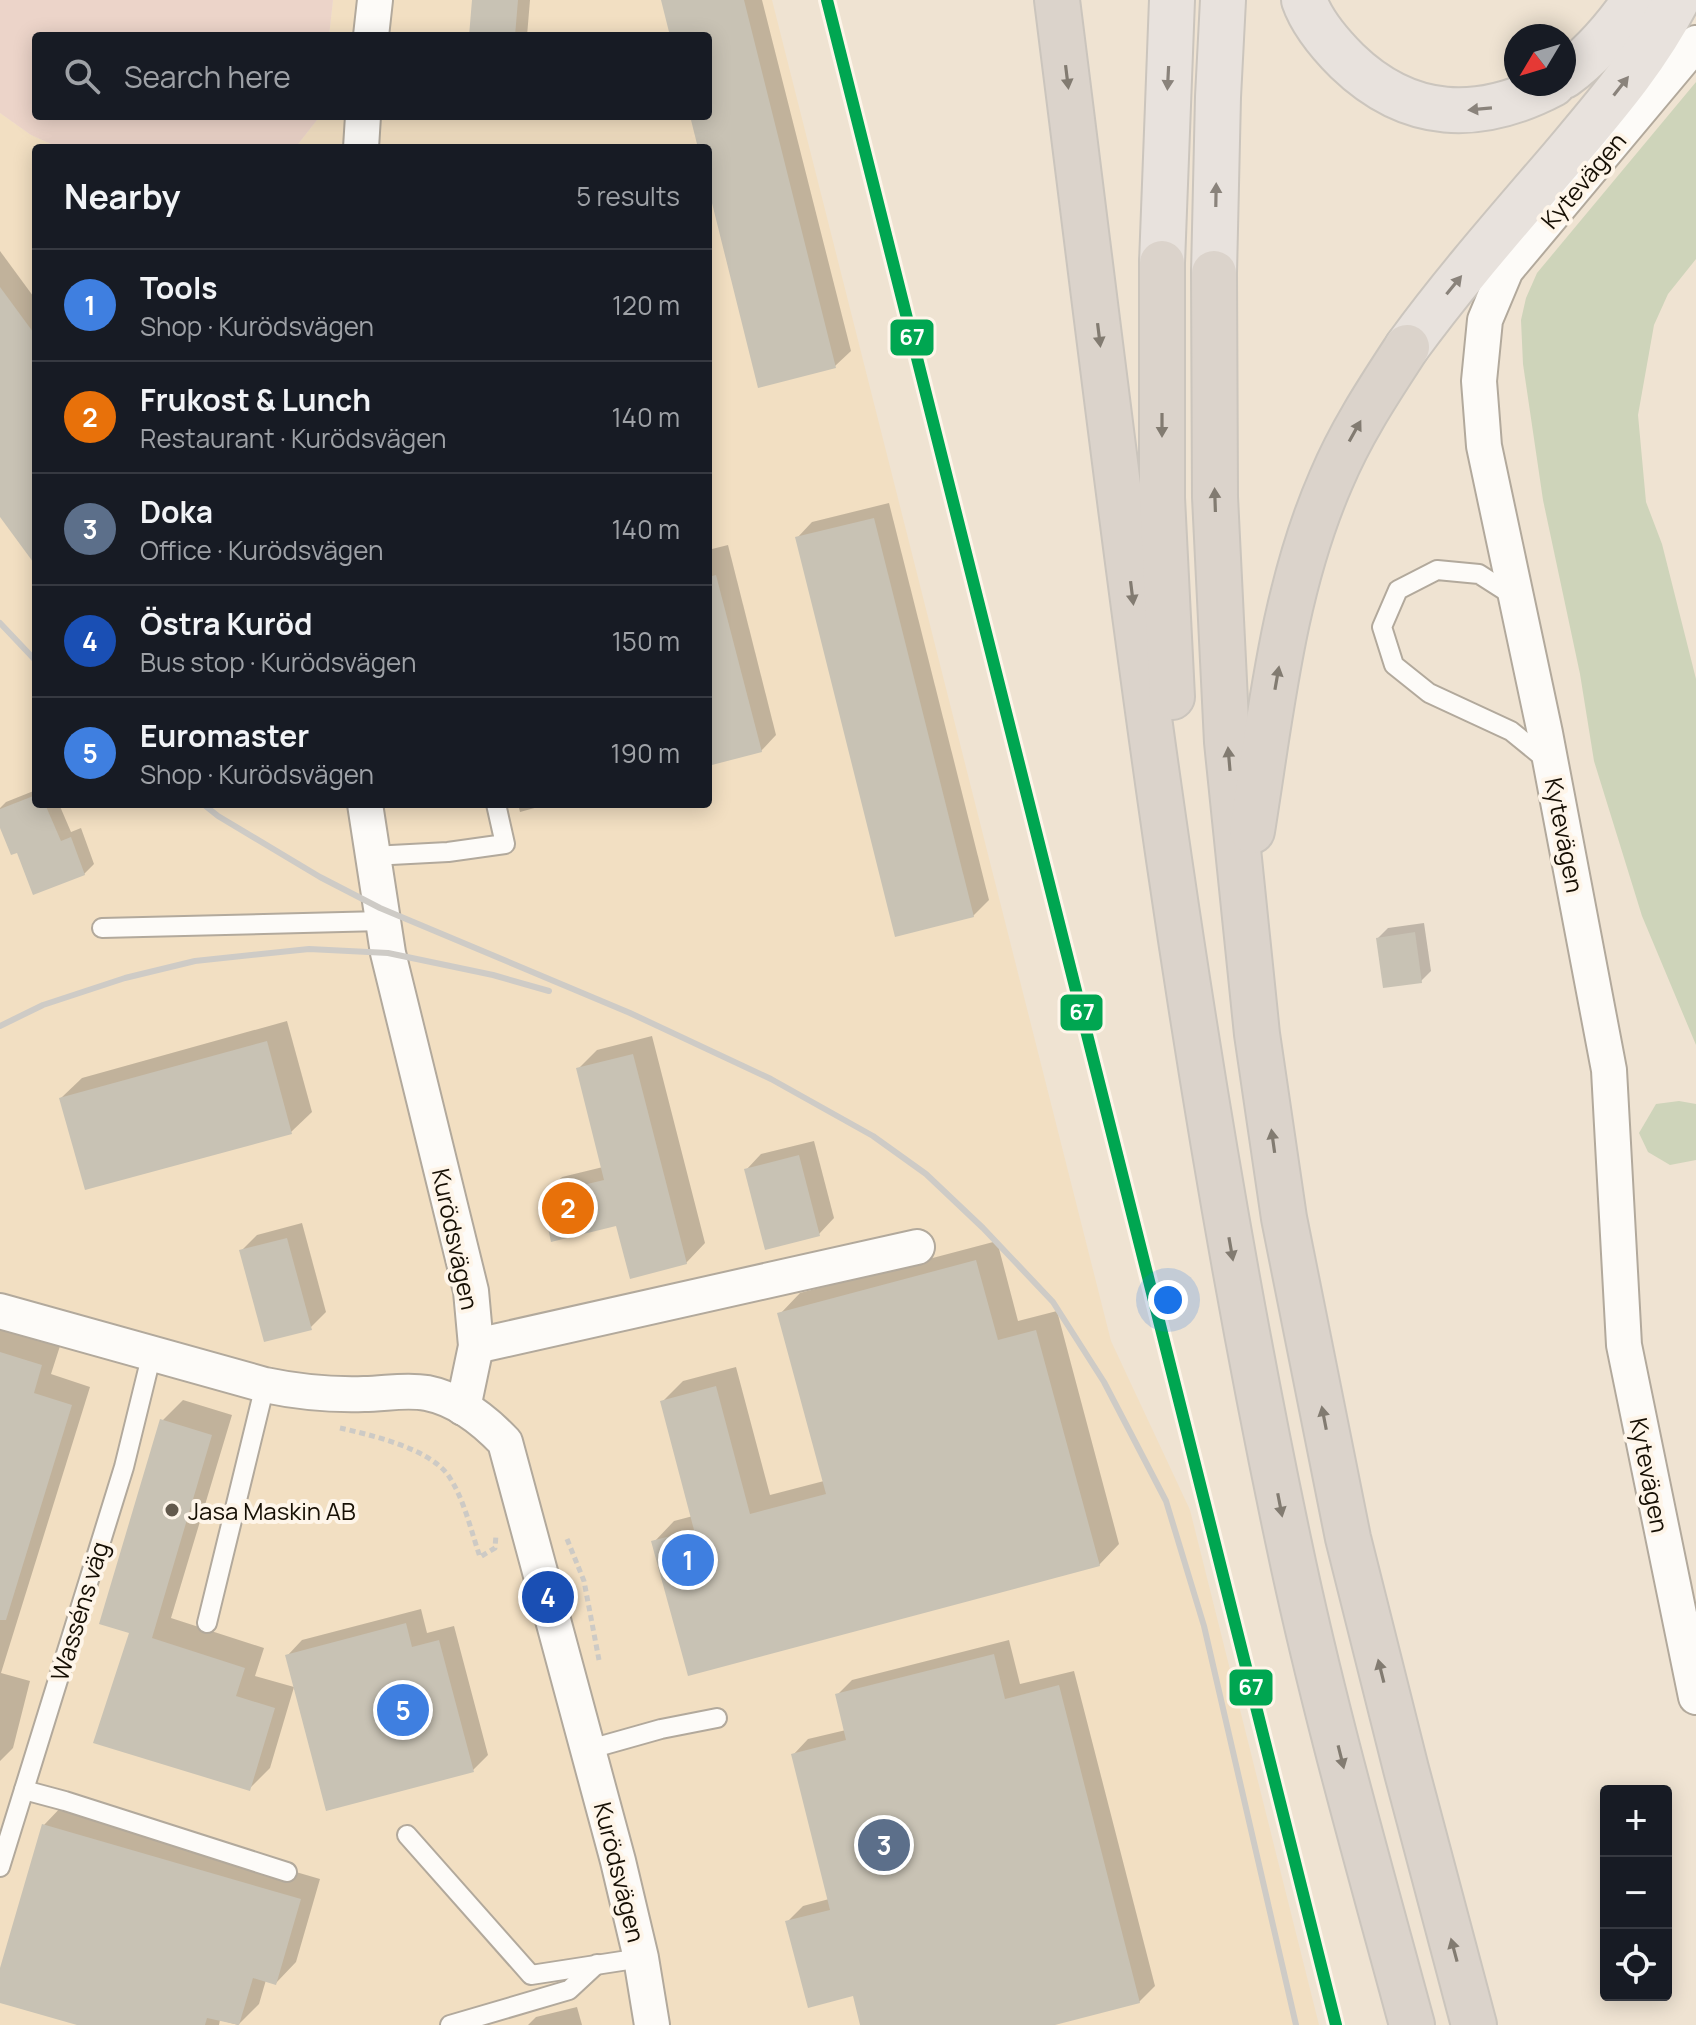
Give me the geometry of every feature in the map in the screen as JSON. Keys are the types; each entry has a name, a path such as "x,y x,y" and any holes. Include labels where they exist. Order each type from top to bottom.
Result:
{"highway":[{"path":"1057,0 1152,743 1217,1173 1290,1550 1348,1788 1412,2025"},
{"path":"1162,263 1162,498 1175,742 1198,1039"},
{"path":"1214,273 1215,497 1227,742 1257,1034 1284,1218 1348,1538 1474,2025"},
{"path":"1241,893 1278,670 1309,536 1349,441 1407,347"}],"main road":[{"path":"1162,263 1172,0"},
{"path":"1214,273 1223,0"},
{"path":"1304,0 1333,47 1365,79 1404,99 1446,111 1486,110 1530,96"},
{"path":"1576,67 1610,34 1635,0"},
{"path":"1407,347 1463,273 1625,82 1677,0"}],"street":[{"path":"371,32 375,0"},
{"name":"Kytevägen","path":"1696,43 1506,270 1485,320 1479,381 1484,446 1551,764 1609,1070 1624,1345 1696,1697"},
{"path":"361,144 363,120"},
{"name":"Kurödsvägen","path":"366,808 382,921 471,1291 476,1346 463,1408 485,1422 505,1442 590,1749 641,1958 652,2025"},
{"path":"476,1346 917,1247"},
{"path":"0,1311 265,1385 305,1393 365,1394 407,1390 430,1393 463,1408"}],"lane":[{"path":"1515,597 1479,574 1437,570 1398,590 1382,627 1394,665 1405,674 1429,693 1511,731 1551,764"},
{"path":"372,856 448,852 505,844 497,808"},
{"path":"102,928 382,921"},
{"name":"Wasséns väg","path":"0,1867 5,1836 24,1790 124,1467 152,1353"},
{"path":"207,1623 265,1385"},
{"path":"590,1749 661,1729 717,1718"},
{"path":"24,1790 287,1872"},
{"path":"407,1835 531,1975 641,1958"},
{"path":"450,2025 569,1990 597,1964"}],"path":[{"path":"480,1557 495,1548"}],"shaded area":[{"path":"0,0 333,0 329,32 32,32 32,120 317,120 298,144 51,144 31,135 0,113"},
{"path":"333,0 772,0 1111,1341 1190,1510 1319,2025 0,2025 0,113 31,135 51,144 32,144 32,808 712,808 712,144 298,144 317,120 712,120 712,32 329,32"},
{"path":"1696,82 1696,259 1668,294 1654,325 1638,415 1646,502 1662,544 1696,679 1696,1045 1642,916 1594,761 1580,674 1543,500 1523,364 1521,320 1537,273"},
{"path":"1679,1101 1696,1104 1696,1160 1670,1165 1648,1152 1639,1133 1656,1104"}],"building":[{"path":"472,0 518,0 515,32 469,32"},
{"path":"661,0 744,0 836,368 758,388 712,203 712,144 697,144 691,120 712,120 712,32 669,32"},
{"path":"0,287 32,331 32,561 0,517"},
{"path":"874,518 974,917 895,937 795,537"},
{"path":"716,575 762,752 712,765 712,576"},
{"path":"32,797 32,808 47,808 61,841 71,837 85,875 33,895 17,853 11,855 0,828 0,809"},
{"path":"1415,932 1422,983 1383,988 1376,938"},
{"path":"267,1041 292,1134 85,1190 59,1098"},
{"path":"633,1054 687,1264 630,1279 616,1226 551,1242 541,1195 604,1180 576,1068"},
{"path":"799,1155 820,1236 765,1250 744,1169"},
{"path":"287,1238 312,1330 264,1342 239,1250"},
{"path":"976,1260 998,1340 1036,1330 1100,1566 688,1676 651,1541 694,1530 660,1401 716,1386 750,1514 826,1494 777,1313"},
{"path":"0,1352 42,1365 34,1393 72,1405 6,1620 0,1620"},
{"path":"160,1419 212,1435 152,1638 245,1668 236,1696 275,1708 250,1791 93,1743 129,1633 99,1624"},
{"path":"406,1623 412,1647 439,1640 474,1772 326,1811 285,1655"},
{"path":"994,1654 1005,1699 1059,1685 1140,2003 1055,2025 860,2025 853,1996 808,2008 785,1921 830,1910 791,1754 846,1740 835,1694"},
{"path":"42,1824 301,1899 276,1985 253,1978 239,2025 207,2018 205,2025 77,2025 0,2003 0,1968"}],"railway":[{"path":"0,623 32,657"},
{"path":"208,808 320,877 380,908 630,1013 771,1079 873,1136 926,1174 983,1228 1053,1302 1104,1382 1166,1501 1204,1626 1296,2025"},
{"path":"0,1026 43,1005 125,978 195,961 309,949 388,953 493,975 549,991"}],"transit line":[{"name":"67","path":"827,0 1336,2025"}],"place":[{"name":"Frukost & Lunch","path":"568,1208"},
{"name":"Jasa Maskin AB","path":"172,1510"},
{"name":"Tools","path":"688,1560"},
{"name":"Östra Kuröd","path":"548,1597"},
{"name":"Euromaster","path":"403,1710"},
{"name":"Doka","path":"884,1845"}]}
